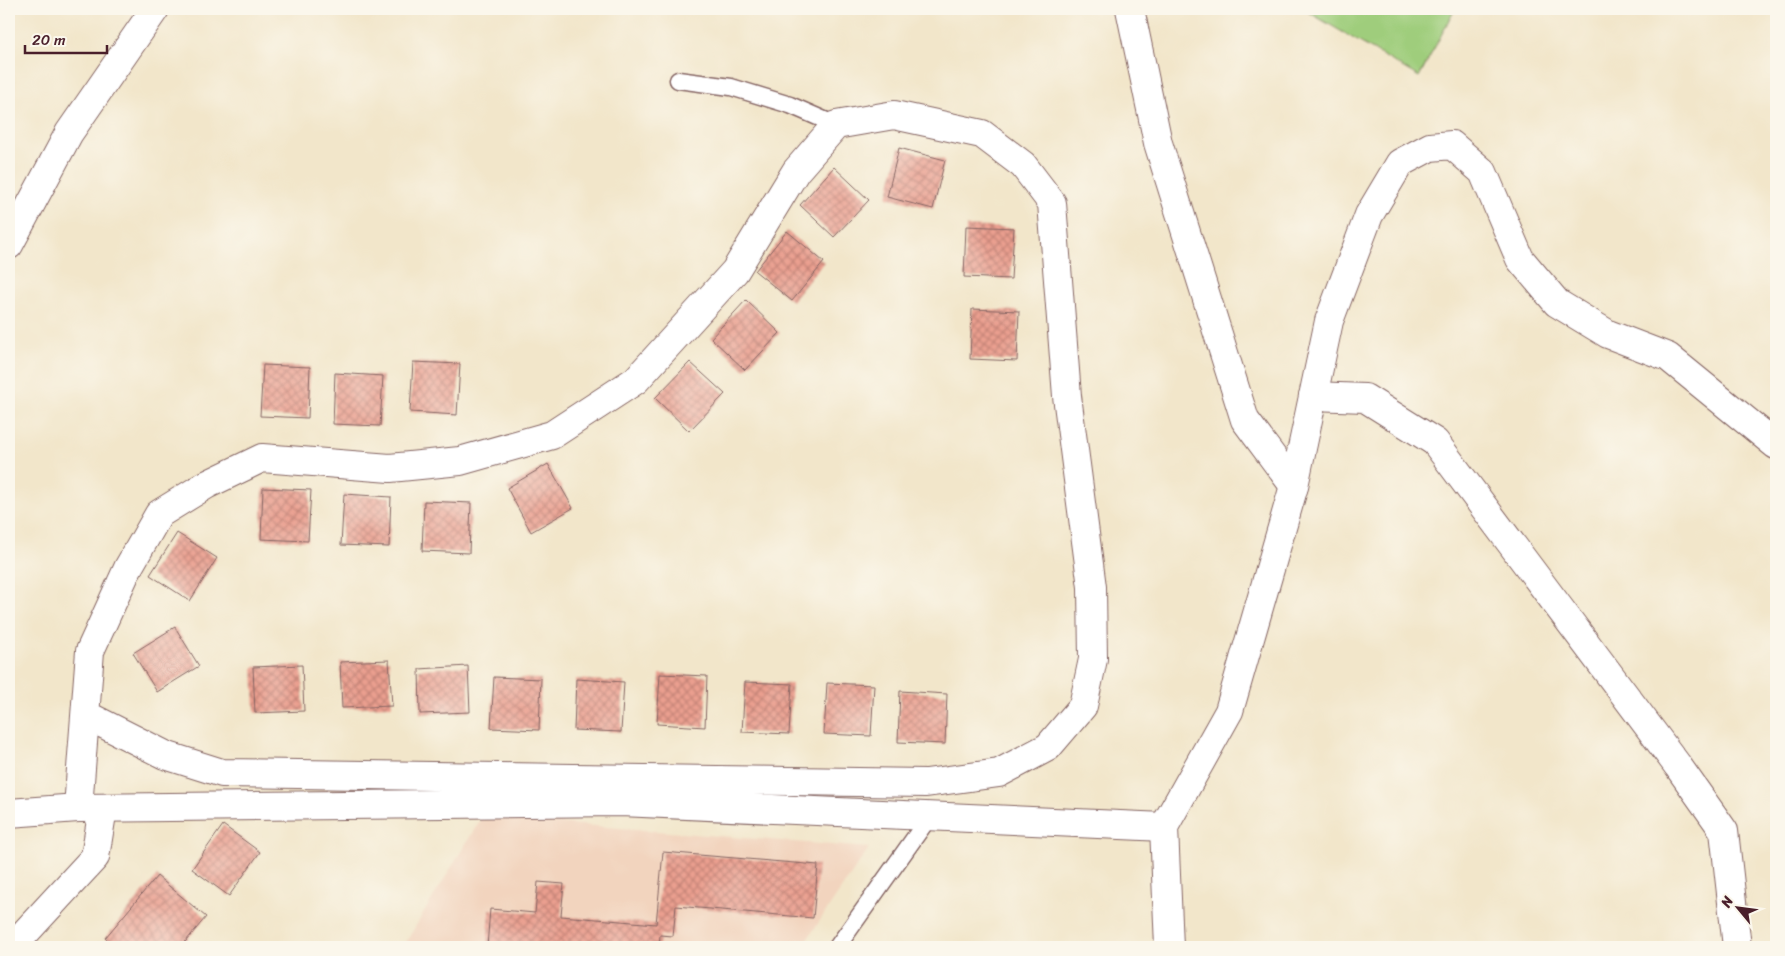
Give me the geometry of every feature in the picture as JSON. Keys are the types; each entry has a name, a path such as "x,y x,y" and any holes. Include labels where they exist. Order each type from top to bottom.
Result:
{"street":[{"path":"9,245 69,133 155,9"},
{"path":"1130,9 1158,143 1245,420 1294,486"},
{"path":"12,947 95,856 90,808 86,715 90,651 128,568 159,514 206,485 262,458 390,468 460,461 552,435 636,380 736,271 796,171 836,124 894,114 982,134 1022,165 1052,203 1067,396 1092,587 1093,659 1083,706 1048,747 998,773 926,783 222,773 165,755 86,715"},
{"path":"1169,947 1164,826 1229,711 1294,486 1330,321 1369,215 1400,163 1430,147 1452,144 1483,172 1520,260 1557,303 1608,334 1668,357 1776,445"},
{"path":"1313,396 1365,398 1435,442 1724,830 1737,947"},
{"path":"9,813 90,808 621,802 1164,826"}],"lane":[{"path":"678,80 731,87 790,105 836,124"},
{"path":"837,947 930,816"}],"shaded area":[{"path":"482,817 869,848 802,947 403,947"}],"green space":[{"path":"1303,9 1455,9 1419,77"}],"building":[{"path":"899,148 945,160 933,209 887,197"},
{"path":"834,167 869,200 834,237 800,205"},
{"path":"966,226 1014,228 1011,279 964,277"},
{"path":"787,231 824,262 792,301 755,271"},
{"path":"746,300 780,333 745,370 711,338"},
{"path":"972,309 1019,311 1017,361 970,359"},
{"path":"413,362 460,364 457,415 410,412"},
{"path":"690,362 725,394 689,431 655,398"},
{"path":"263,365 310,367 308,418 260,416"},
{"path":"335,373 383,376 380,426 333,424"},
{"path":"548,464 573,508 531,532 507,488"},
{"path":"263,488 311,490 308,541 261,539"},
{"path":"344,494 391,497 389,547 341,545"},
{"path":"424,501 471,503 469,553 422,551"},
{"path":"177,533 217,558 190,601 150,575"},
{"path":"175,627 199,666 157,692 133,653"},
{"path":"389,660 392,706 342,708 340,662"},
{"path":"302,665 304,711 255,713 253,667"},
{"path":"468,666 470,712 420,714 419,669"},
{"path":"660,674 707,676 705,727 657,724"},
{"path":"494,677 541,679 539,730 491,728"},
{"path":"576,679 624,682 621,732 574,730"},
{"path":"745,682 792,684 789,734 742,732"},
{"path":"827,683 874,685 871,736 824,734"},
{"path":"900,691 947,694 945,744 898,742"},
{"path":"223,825 260,852 229,896 192,869"},
{"path":"663,852 818,865 813,918 676,906 673,936 660,935 659,947 487,947 490,909 535,913 538,882 564,884 561,916 656,924"},
{"path":"157,876 206,917 181,947 115,947 105,938"}]}
